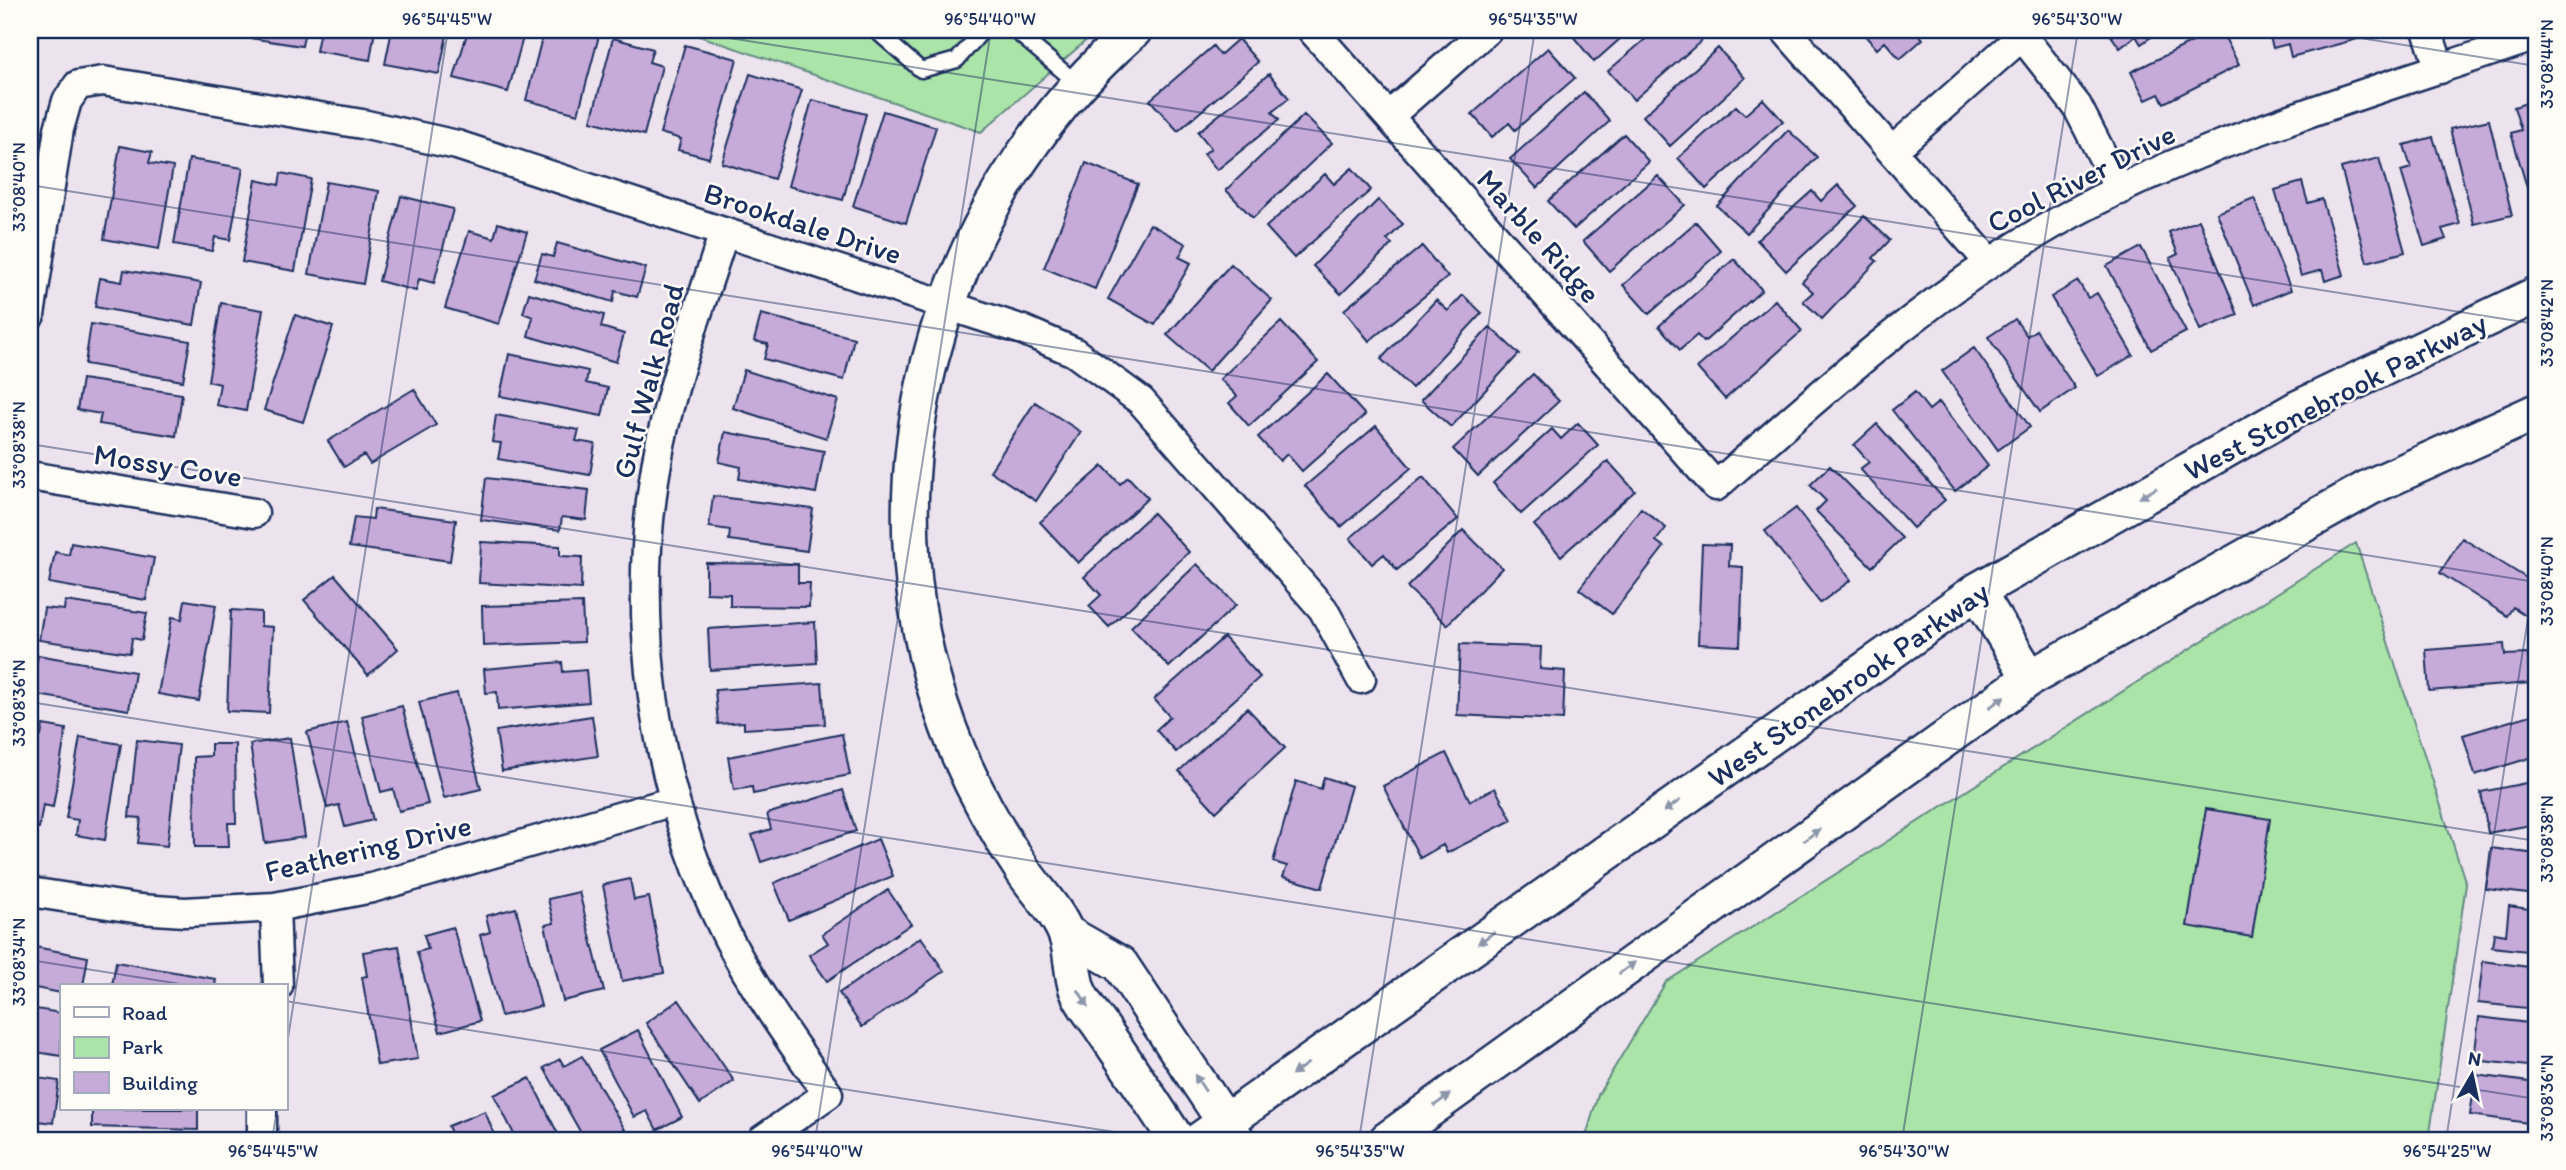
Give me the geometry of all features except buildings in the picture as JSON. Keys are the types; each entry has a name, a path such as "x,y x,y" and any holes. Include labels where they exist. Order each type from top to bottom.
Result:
{"street":[{"path":"1134,30 1078,84 1041,128 996,195 977,230 945,305 925,382 915,438 911,529 920,619 942,708 976,792 998,832 1066,933 1077,990 1177,1140"},
{"name":"Marble Ridge","path":"1312,30 1716,486"},
{"path":"1389,116 1486,30"},
{"path":"1785,30 1990,263"},
{"path":"2427,30 2440,69"},
{"path":"1892,151 2022,36 2077,106 2120,190"},
{"name":"Cool River Drive","path":"1716,486 1887,337 1990,263 2120,190 2217,147 2536,37"},
{"name":"Brookdale Drive","path":"30,315 59,129 67,101 78,85 103,81 409,134 503,159 1023,330 1074,352 1141,401 1323,609 1362,679"},
{"name":"Gulf Walk Road","path":"724,232 671,400 660,444 648,533 646,624 657,724 674,801 690,848 729,939 779,1024 828,1094 762,1140"},
{"name":"West Stonebrook Parkway","path":"1221,1134 1977,591 2299,408 2536,295"},
{"path":"1387,1140 2030,678 2370,487 2536,412"},
{"name":"Mossy Cove","path":"30,476 254,513"},
{"path":"1977,591 2030,678"},
{"name":"Feathering Drive","path":"30,892 185,912 275,907 372,888 674,801"},
{"path":"275,907 278,984"},
{"path":"1066,933 1120,964 1221,1134"},
{"path":"262,1110 262,1140"}],"lane":[{"path":"875,30 921,71 957,60 983,30"},
{"path":"1014,30 1078,84"}],"green space":[{"path":"682,30 1098,30 981,132"},
{"path":"2356,543 2466,884 2429,1140 1585,1140 1598,1095 1666,982"}]}
